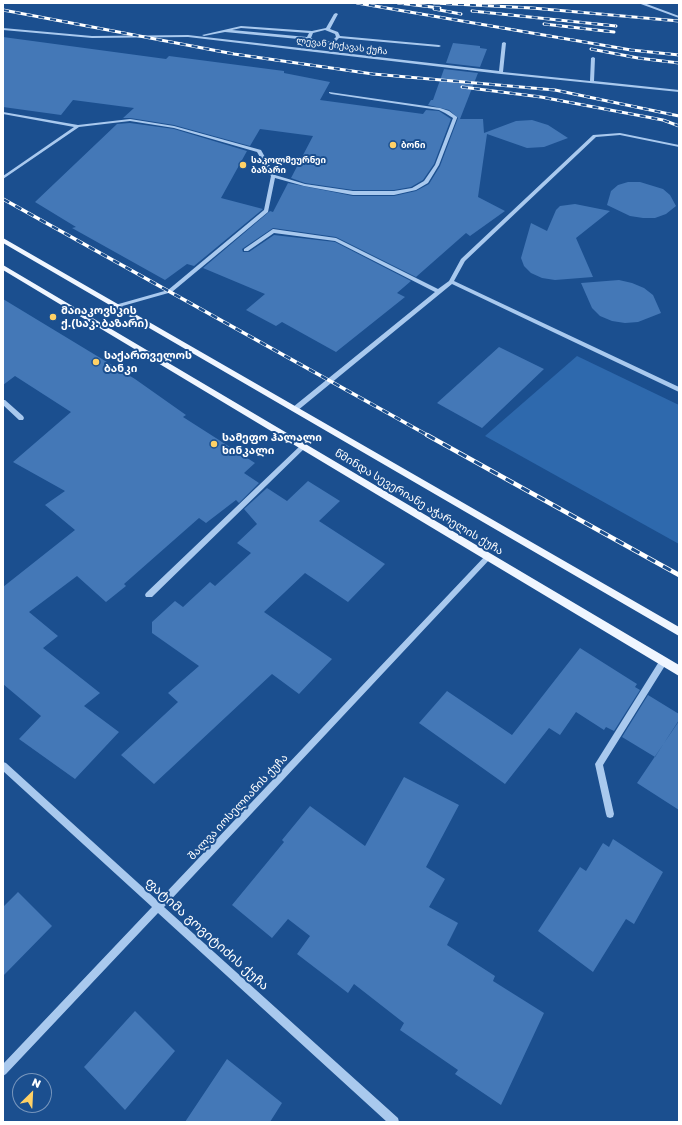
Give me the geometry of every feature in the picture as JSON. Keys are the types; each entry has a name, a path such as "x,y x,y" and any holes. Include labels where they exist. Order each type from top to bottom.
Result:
{"main road":[{"name":"წმინდა სევერიანე აჭარელის ქუჩა","path":"3,240 679,632"},
{"name":"წმინდა სევერიანე აჭარელის ქუჩა","path":"3,267 679,671"}],"street":[{"path":"640,3 679,16"},
{"path":"327,30 336,14"},
{"path":"188,36 202,36 241,27 312,32 327,30 336,33 338,38"},
{"name":"ლევან ქიქავას ქუჩა","path":"3,29 92,38 188,36 501,74 679,91"},
{"path":"225,31 310,39 324,43 333,42 338,38 439,46"},
{"path":"310,39 309,36 312,32"},
{"path":"501,74 504,44"},
{"path":"592,82 593,58"},
{"path":"272,176 304,185 353,193 394,193 414,189 426,182 437,165 455,118 440,109 331,93"},
{"path":"3,113 78,126 130,120 174,127 259,151 272,176 266,211 170,291 117,306"},
{"path":"3,178 78,126"},
{"path":"295,409 451,282 464,260 595,136 620,134 679,146"},
{"path":"246,250 274,231 336,240 439,292"},
{"path":"451,282 679,390"},
{"path":"3,402 21,418"},
{"path":"149,595 303,447"},
{"name":"შალვა იოსელიანის ქუჩა","path":"3,1071 159,908 488,557"},
{"path":"610,814 599,764 663,662"},
{"name":"ფატიმა გოგიტიძის ქუჩა","path":"3,766 394,1122"}],"shaded area":[{"path":"577,356 679,405 679,544 485,436"}],"building":[{"path":"3,37 166,59 169,56 284,71 284,73 330,82 320,100 423,114 426,110 439,111 451,119 434,164 423,180 411,187 394,190 353,190 305,183 291,178 313,136 260,129 250,146 174,125 123,118 134,108 73,100 61,115 3,107"},
{"path":"453,43 480,46 480,48 487,49 480,67 446,63"},
{"path":"444,69 478,73 460,119 483,119 484,133 516,121 532,120 548,125 568,138 544,147 527,148 487,134 478,197 505,211 470,236 466,233 416,277 336,237 273,228 242,249 243,252 249,252 274,235 335,242 411,281 397,293 405,297 336,352 282,322 276,326 246,310 265,294 203,268 270,211 273,212 288,183 353,196 394,196 416,191 429,184 440,166 458,118 449,110 428,105 431,100 433,100"},
{"path":"130,123 174,129 247,151 221,198 263,209 194,266 187,264 165,280 72,228 76,227 35,202 117,124"},
{"path":"628,182 640,182 663,189 670,195 676,206 666,214 655,218 643,218 630,216 607,205 611,191 618,185"},
{"path":"575,204 610,211 576,238 593,277 555,280 542,278 531,273 524,266 521,258 531,223 547,231 556,210 560,206"},
{"path":"619,280 644,288 653,295 661,313 638,322 625,323 612,321 600,316 592,308 581,283"},
{"path":"3,299 135,379 186,415 183,417 255,463 244,473 259,483 239,503 236,500 206,523 199,518 124,584 126,586 106,602 77,576 29,612 58,636 43,648 100,693 84,706 119,732 75,779 19,739 41,716 3,684 3,587 75,530 45,505 65,491 13,462 71,412 15,376 3,385"},
{"path":"499,347 544,369 482,428 437,403"},
{"path":"308,481 340,501 319,521 385,564 348,602 305,573 264,612 332,659 299,694 272,674 154,784 121,755 178,702 168,693 199,666 152,633 152,622 175,601 183,607 210,582 215,586 251,553 237,543 257,524 244,509 267,488 287,501"},
{"path":"580,648 637,684 635,687 640,690 614,731 606,727 604,730 576,712 560,735 549,728 505,784 419,723 447,691 512,735"},
{"path":"648,695 679,714 679,720 655,757 622,737"},
{"path":"679,721 679,810 637,783"},
{"path":"404,777 459,805 426,867 445,879 429,907 458,923 447,945 495,976 493,981 544,1013 501,1105 455,1074 458,1070 400,1030 404,1023 354,984 348,993 297,954 310,936 288,919 272,938 232,905 284,842 282,840 310,806 365,846"},
{"path":"613,839 663,872 634,924 626,919 593,972 538,931 580,867 586,871 603,843 609,847"},
{"path":"18,892 52,926 3,976 3,907"},
{"path":"135,1011 175,1051 125,1110 84,1067"},
{"path":"227,1059 282,1103 270,1122 185,1122"}],"railway":[{"path":"357,3 631,50 679,55"},
{"path":"398,3 440,8"},
{"path":"434,3 532,8 679,21"},
{"path":"434,9 461,14"},
{"path":"3,10 234,54 373,74 555,90 679,116"},
{"path":"472,11 616,26"},
{"path":"544,24 614,32"},
{"path":"591,49 638,58 679,63"},
{"path":"462,87 541,97 663,120 679,126"},
{"path":"3,199 429,436"},
{"path":"427,435 679,575"}],"place":[{"name":"ბონი","path":"393,145"},
{"name":"საკოლმეურნეი ბაზარი","path":"243,165"},
{"name":"მაიაკოვსკის ქ.(საკ. ბაზარი)","path":"53,317"},
{"name":"საქართველოს ბანკი","path":"96,362"},
{"name":"სამეფო ჰალალი ხინკალი","path":"214,444"}]}
